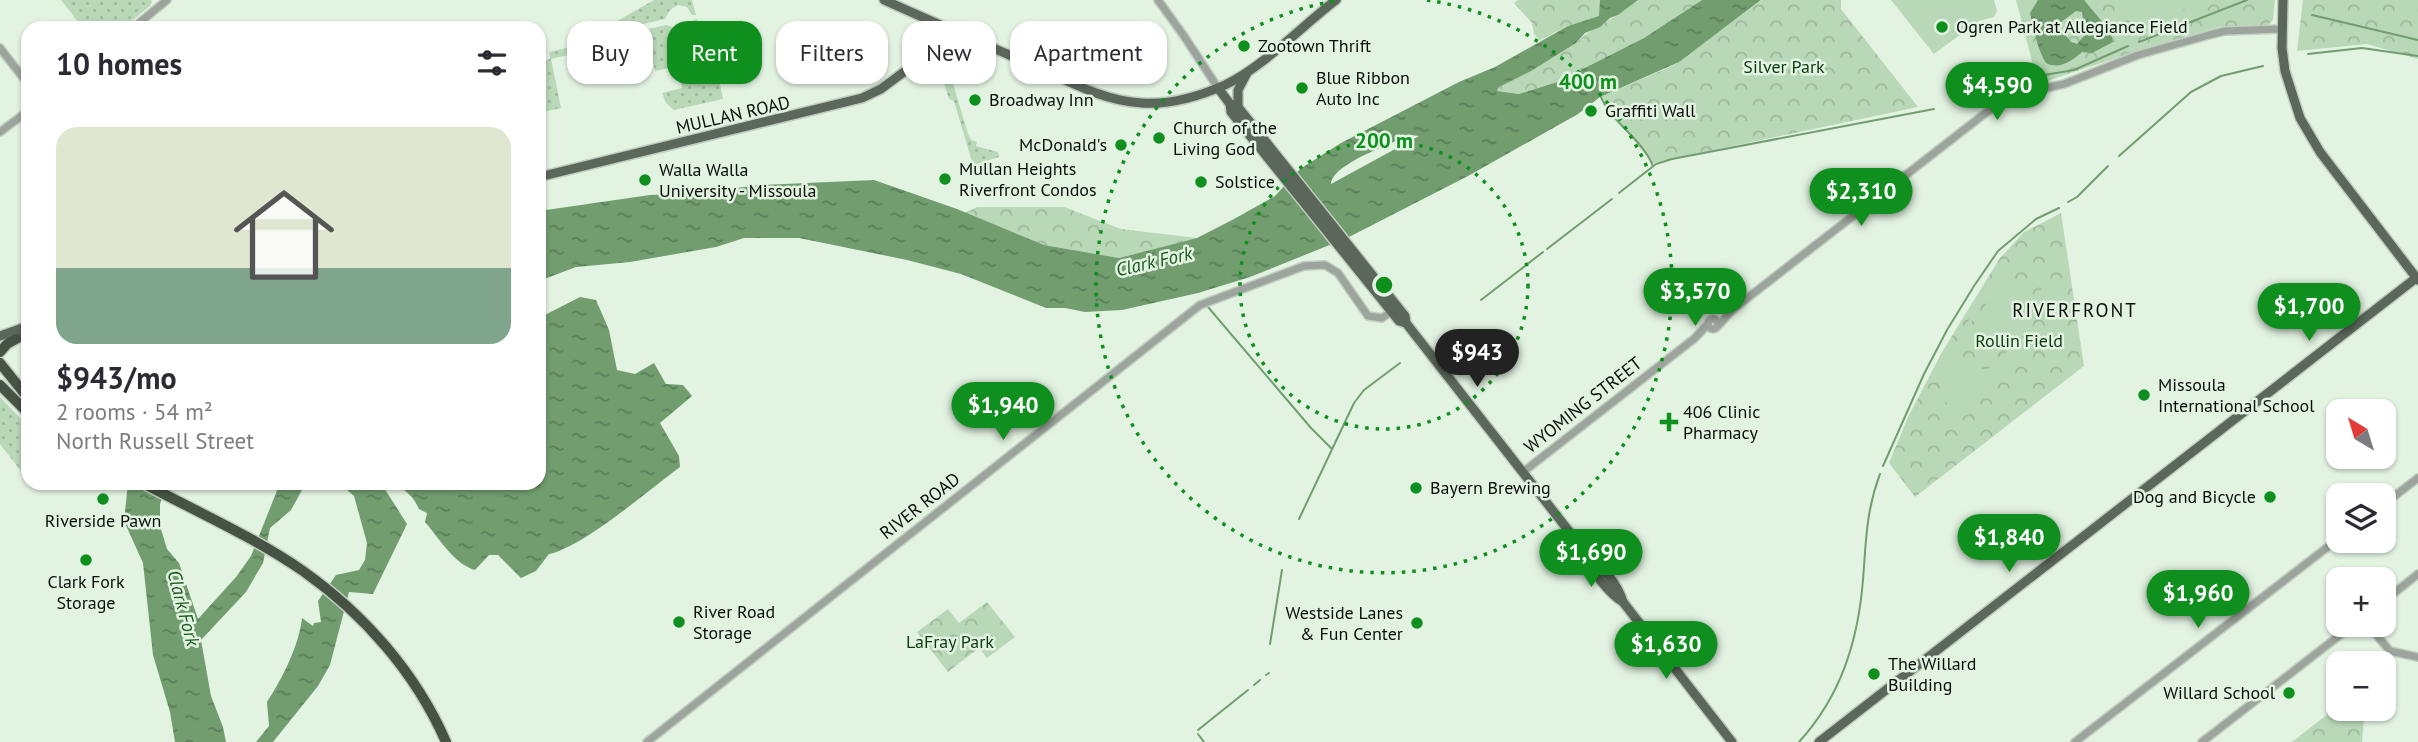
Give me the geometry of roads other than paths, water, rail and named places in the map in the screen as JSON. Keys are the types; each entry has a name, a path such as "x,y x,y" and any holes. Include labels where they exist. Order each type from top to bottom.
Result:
{"highway":[{"path":"0,352 16,339"},
{"path":"0,363 21,391"},
{"path":"0,370 21,392"},
{"path":"0,385 21,406"},
{"path":"156,490 302,570 358,617 412,680 446,742"}],"main road":[{"path":"884,0 930,21"},
{"path":"996,50 1087,90 1143,104 1168,102 1218,88 1250,70 1336,0"},
{"path":"1819,742 2417,278 2308,133 2288,83 2282,48 2283,0"},
{"path":"1250,70 1238,90 1231,112 1283,171 1588,555 1596,560 1619,590 1623,601"},
{"name":"MULLAN ROAD","path":"546,175 861,99 881,89 902,73"},
{"path":"1218,88 1234,105"},
{"path":"1350,254 1405,316 1406,323"},
{"path":"0,336 21,329"},
{"path":"0,345 21,337"},
{"path":"1588,555 1590,564 1606,585 1623,601 1732,742"}],"street":[{"path":"142,21 167,0"},
{"path":"1158,0 1218,88"},
{"name":"WYOMING STREET","path":"1524,472 1992,108 2008,99 2071,81 2138,55 2209,35 2225,31 2281,29"},
{"path":"0,48 21,75"},
{"path":"0,132 21,116"},
{"name":"RIVER ROAD","path":"647,742 1200,305 1277,276 1325,265 1338,273 1368,316 1382,318 1392,311"},
{"path":"2396,495 2418,478"},
{"path":"2075,742 2326,548"},
{"path":"2396,591 2418,574"},
{"path":"2202,742 2338,637"},
{"path":"2378,637 2390,651 2418,657"}],"water":[{"name":"Clark Fork","path":"1600,0 1638,0 1600,27 1585,33 1576,43 1499,87 1497,91 1519,94 1557,82 1644,38 1702,0 1761,0 1679,62 1600,97 1578,114 1468,176 1347,238 1250,277 1198,293 1122,310 1085,312 1046,308 961,274 799,238 744,238 716,247 630,262 576,267 546,278 546,210 650,195 696,193 761,185 874,180 957,209 1044,245 1119,258 1197,238 1234,219 1275,196 1300,169 1341,143 1459,82 1495,67 1568,26 1599,16","holes":["1410,135 1419,136 1331,184 1334,176 1352,162"]},
{"path":"2038,0 2084,0 2110,31 2113,42 2092,53 2082,52 2065,64 2051,65 2046,63 2040,52 2030,13","holes":["2076,11 2082,12 2085,35 2077,44 2071,42 2057,25"]},
{"path":"580,297 596,300 609,330 617,370 635,374 654,363 666,384 683,385 692,396 660,423 679,456 680,467 597,530 549,554 536,571 521,578 498,555 489,555 475,570 460,562 441,543 425,522 427,513 419,509 404,490 546,490 546,314"},
{"name":"Clark Fork","path":"127,490 165,490 160,504 160,526 167,549 179,563 198,619 251,556 277,490 302,490 291,510 270,528 263,563 246,592 201,640 211,696 226,742 175,742 170,712 153,655 143,563 124,521"},
{"path":"347,490 385,490 407,524 373,594 349,592 330,665 318,686 273,742 256,742 269,726 267,702 289,662 302,618 313,626 314,623 321,622 318,601 336,575 359,570 365,560 367,543 354,496"}],"waterway":[{"path":"2139,42 2247,0"},
{"path":"2312,15 2418,40"},
{"path":"2038,76 2074,70 2128,46"},
{"path":"2308,54 2362,48 2418,56"},
{"path":"2119,156 2191,92 2221,76 2263,66"},
{"path":"1979,103 2017,80"},
{"path":"1600,95 1611,114 1642,147 1653,166"},
{"path":"1619,193 1656,164 1672,159 1934,109"},
{"path":"2068,202 2077,197 2108,166"},
{"path":"1547,249 1612,199"},
{"path":"1883,466 1924,374 1974,286 1998,251 2036,219 2059,208"},
{"path":"1481,300 1543,252"},
{"path":"1208,307 1331,448"},
{"path":"1299,519 1354,403 1364,390 1400,363"},
{"path":"1799,742 1826,706 1852,646 1861,603 1869,514 1880,474"},
{"path":"1270,644 1282,570"},
{"path":"1254,685 1260,680"},
{"path":"1198,730 1248,690"},
{"path":"1198,734 1204,742"}],"place":[{"name":"Ogren Park at Allegiance Field","path":"1942,27"},
{"name":"Zootown Thrift","path":"1244,46"},
{"name":"Blue Ribbon Auto Inc","path":"1302,88"},
{"name":"Broadway Inn","path":"975,100"},
{"name":"Graffiti Wall","path":"1591,111"},
{"name":"Church of the Living God","path":"1159,138"},
{"name":"McDonald's","path":"1121,145"},
{"name":"Mullan Heights Riverfront Condos","path":"945,179"},
{"name":"Walla Walla University - Missoula","path":"645,180"},
{"name":"Solstice","path":"1201,182"},
{"name":"Missoula International School","path":"2144,395"},
{"name":"406 Clinic Pharmacy","path":"1669,422"},
{"name":"Bayern Brewing","path":"1416,488"},
{"name":"Dog and Bicycle","path":"2270,497"},
{"name":"Riverside Pawn","path":"103,499"},
{"name":"Clark Fork Storage","path":"86,560"},
{"name":"River Road Storage","path":"679,622"},
{"name":"Westside Lanes & Fun Center","path":"1417,623"},
{"name":"The Willard Building","path":"1874,674"},
{"name":"Willard School","path":"2289,693"}],"district":[{"name":"RIVERFRONT","path":"2075,310"}],"park label":[{"name":"Silver Park","path":"1784,67"},
{"name":"Rollin Field","path":"2019,341"},
{"name":"LaFray Park","path":"950,642"}]}
